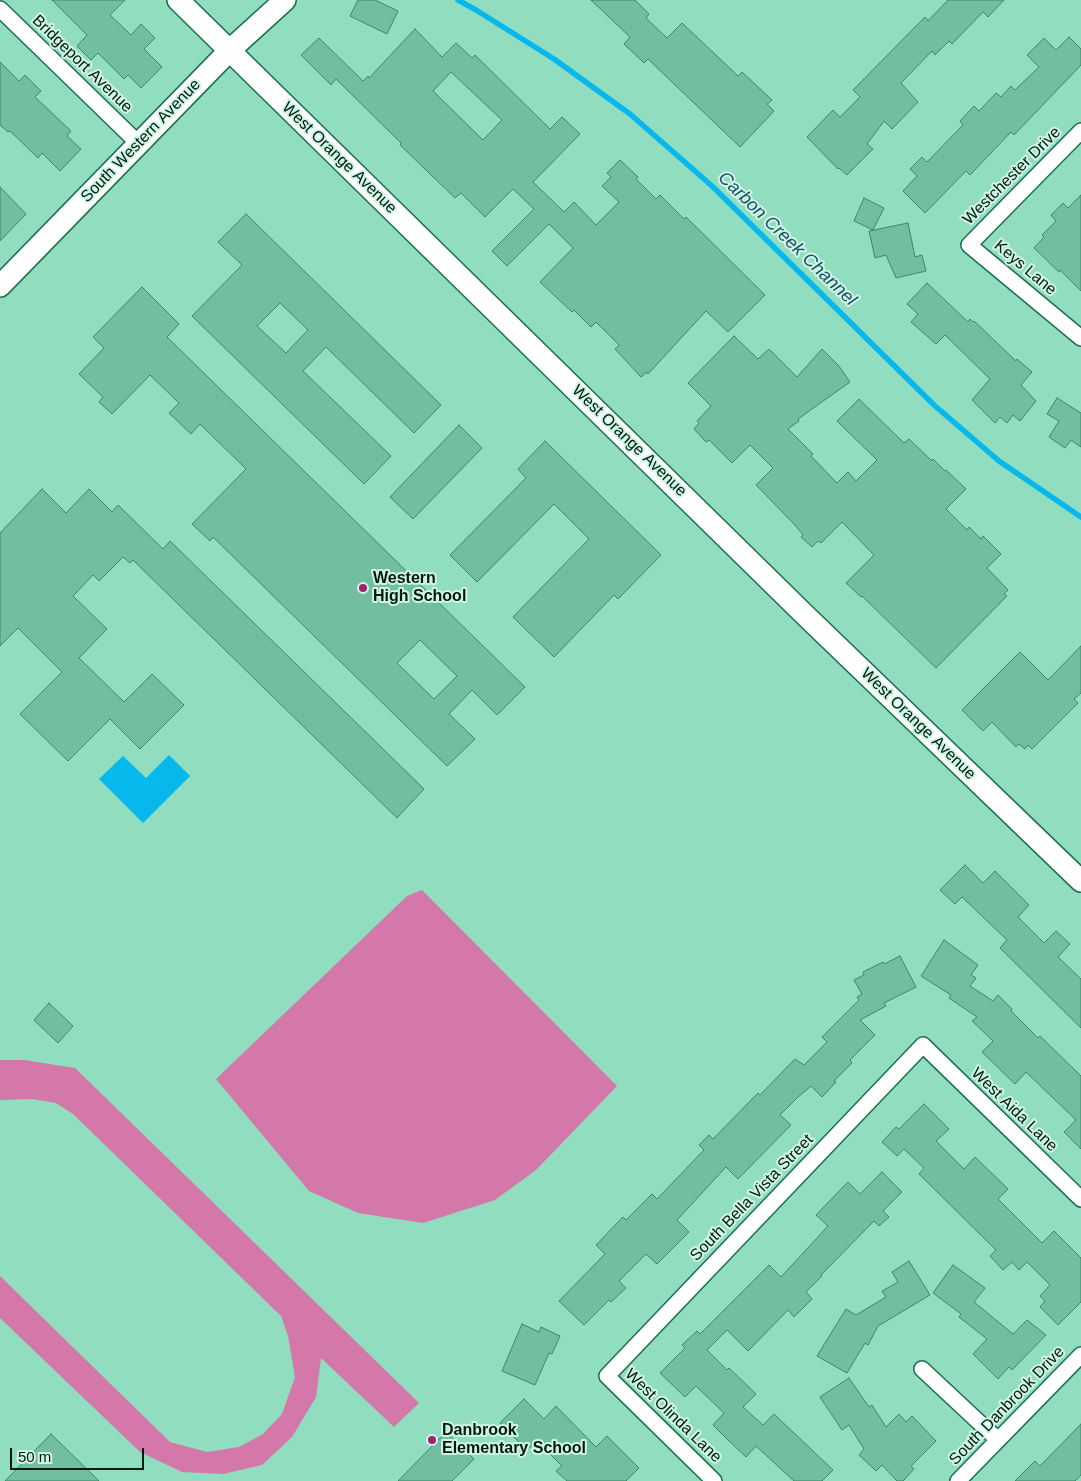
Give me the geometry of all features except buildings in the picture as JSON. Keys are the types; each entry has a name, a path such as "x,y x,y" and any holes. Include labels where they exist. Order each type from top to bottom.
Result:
{"main road":[{"name":"West Orange Avenue","path":"178,0 806,616 1081,881"},
{"name":"South Western Avenue","path":"0,286 230,50 285,0"}],"street":[{"name":"Bridgeport Avenue","path":"0,9 139,144"},
{"name":"Westchester Drive","path":"969,245 1081,131"},
{"name":"Keys Lane","path":"969,245 1081,338"},
{"name":"West Aida Lane","path":"923,1045 1081,1199"},
{"name":"South Bella Vista Street","path":"607,1376 923,1045"},
{"name":"South Danbrook Drive","path":"958,1481 1081,1354"},
{"path":"922,1369 998,1440"},
{"name":"West Olinda Lane","path":"607,1376 714,1481"}],"shaded area":[{"path":"422,890 617,1086 536,1170 495,1200 423,1223 358,1213 309,1191 216,1079 407,896"},
{"path":"0,1060 24,1060 75,1068 419,1403 394,1427 321,1358 316,1397 292,1437 262,1465 223,1474 182,1472 140,1452 0,1318 0,1276 170,1442 207,1452 239,1447 263,1434 282,1414 295,1377 288,1336 281,1316 73,1114 56,1103 32,1099 0,1100"}],"water":[{"path":"169,755 190,776 143,823 99,779 123,756 146,778"}],"waterway":[{"name":"Carbon Creek Channel","path":"458,0 554,59 630,114 712,186 934,405 999,461 1081,517"}],"place":[{"name":"Western High School","path":"363,588"},
{"name":"Danbrook Elementary School","path":"432,1440"}]}
